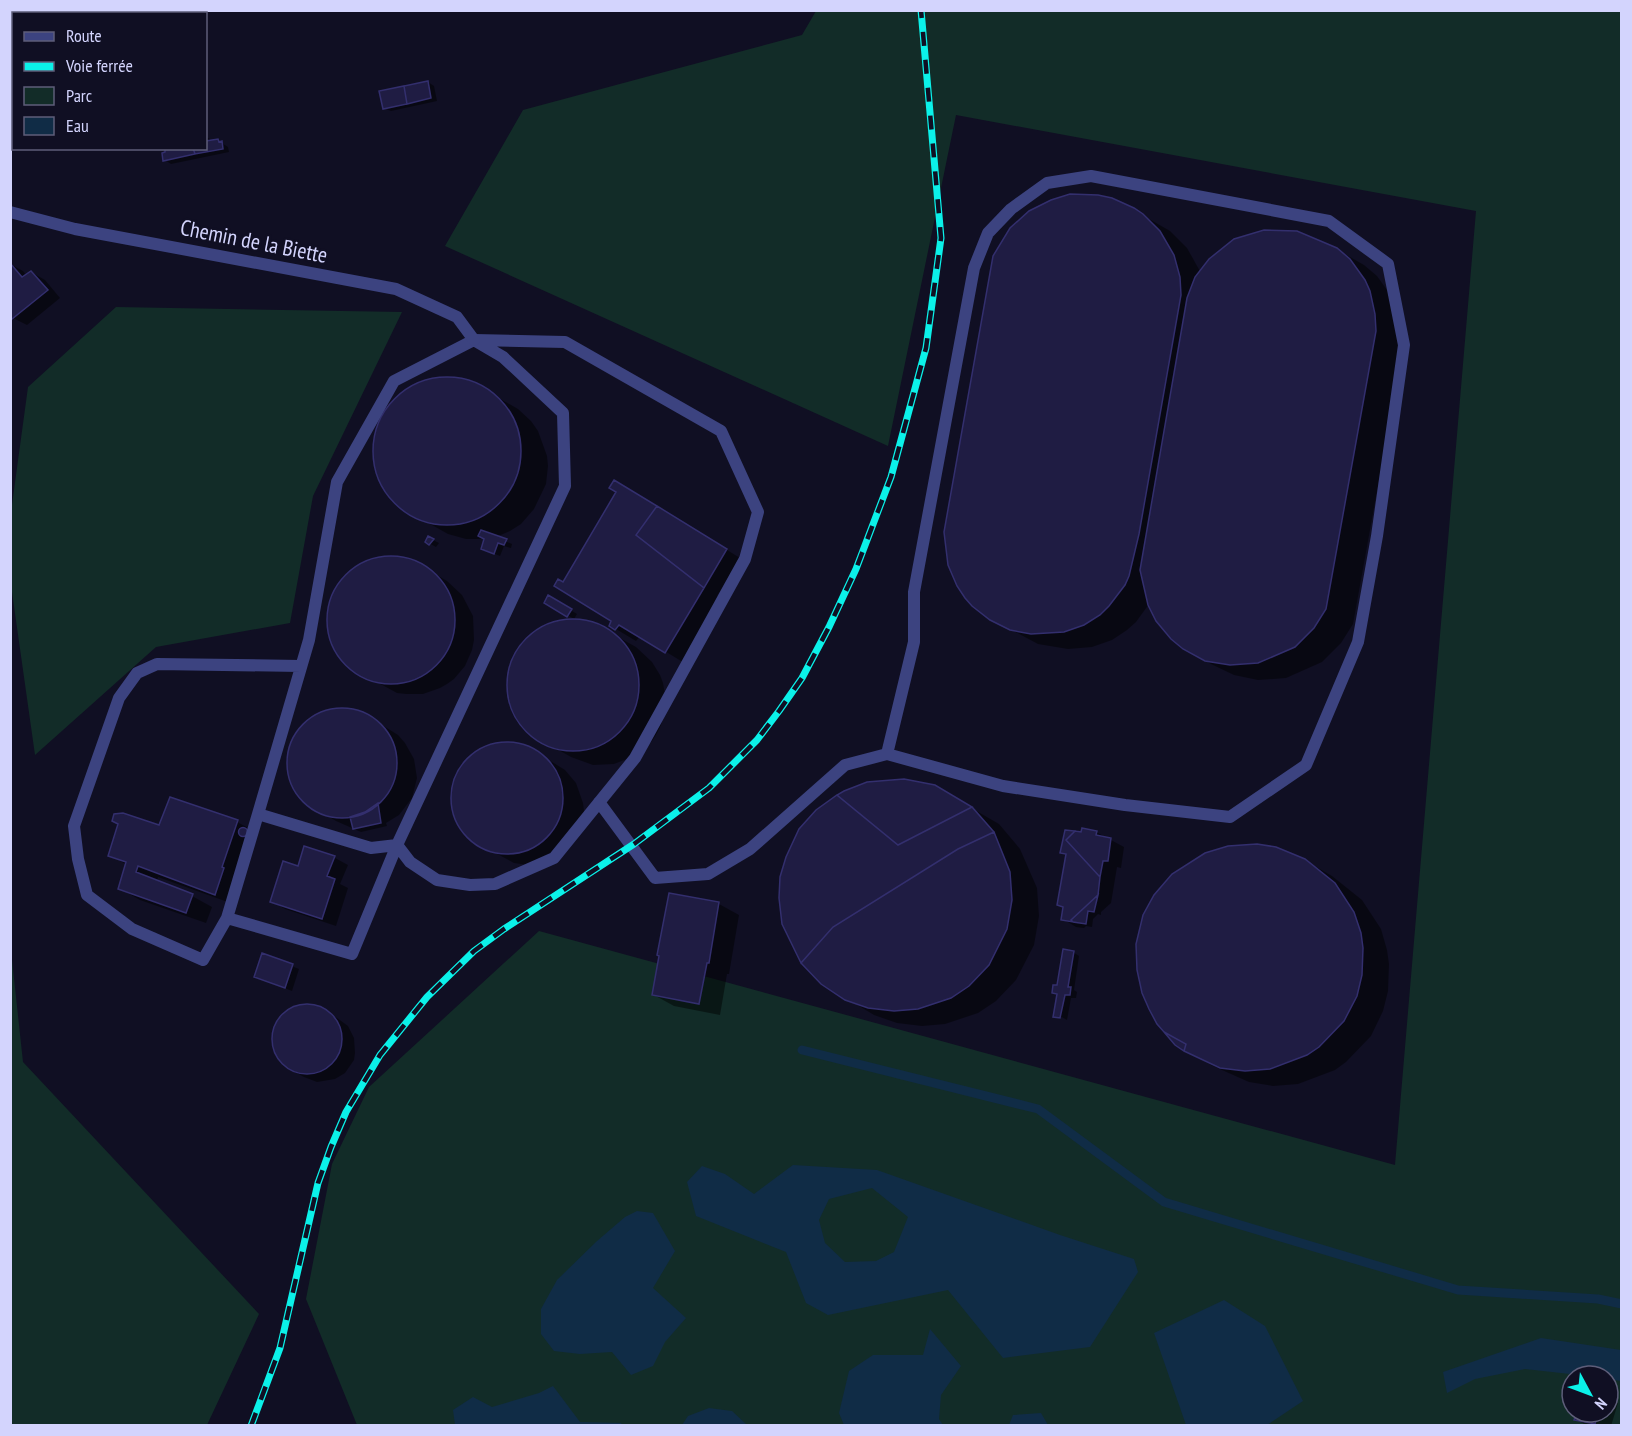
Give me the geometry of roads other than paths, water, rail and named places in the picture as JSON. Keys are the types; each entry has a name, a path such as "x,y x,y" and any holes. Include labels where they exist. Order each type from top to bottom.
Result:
{"street":[{"path":"599,802 655,878 708,874 750,849 845,765 887,754 1002,786 1230,818 1306,765 1358,642 1377,536 1404,345 1388,264 1329,221 1091,176 1047,183 1011,209 988,233 974,268 914,592 914,642 887,754"},
{"name":"Chemin de la Biette","path":"10,212 75,229 396,290 458,317 474,340"},
{"path":"227,918 352,954 397,845 565,486 562,413 503,357 474,340"},
{"path":"301,666 157,664 137,672 119,698 74,826 78,859 87,895 132,929 203,960 227,918 309,640 337,482 394,381 474,340 565,342 721,431 758,512 745,559 635,758 554,858 495,884 470,885 437,880 410,862 397,845"},
{"path":"258,814 371,848 397,845"}],"water":[{"path":"793,1165 877,1170 1134,1259 1138,1272 1090,1347 1003,1358 948,1290 828,1315 806,1303 786,1252 696,1216 687,1182 702,1166 725,1174 754,1194","holes":["872,1188 908,1217 894,1252 876,1261 845,1262 825,1243 819,1220 829,1199"]},
{"path":"637,1211 653,1213 675,1251 653,1288 686,1318 665,1342 653,1366 631,1375 612,1352 580,1354 554,1351 541,1334 541,1309 557,1280 597,1241 625,1217"},
{"path":"1224,1300 1265,1326 1303,1401 1267,1425 1186,1425 1154,1333"},
{"path":"930,1329 961,1366 941,1395 939,1419 943,1425 844,1425 839,1413 849,1371 873,1355 923,1355"},
{"path":"1541,1338 1621,1350 1621,1381 1620,1364 1560,1364 1560,1373 1525,1369 1475,1379 1447,1393 1443,1372"},
{"path":"553,1386 580,1422 621,1423 622,1425 455,1425 453,1410 473,1397 492,1407 539,1393"},
{"path":"709,1408 732,1411 747,1425 682,1425 688,1416"},
{"path":"1041,1413 1048,1425 1009,1425 1013,1415"}],"waterway":[{"path":"802,1050 1038,1109 1164,1202 1458,1290 1598,1299 1622,1304"}],"railway":[{"path":"251,1426 280,1348 318,1183 346,1112 380,1055 427,997 474,951 634,844 709,788 757,740 779,711 802,678 829,627 856,569 891,477 926,348 941,238 921,10"}]}
